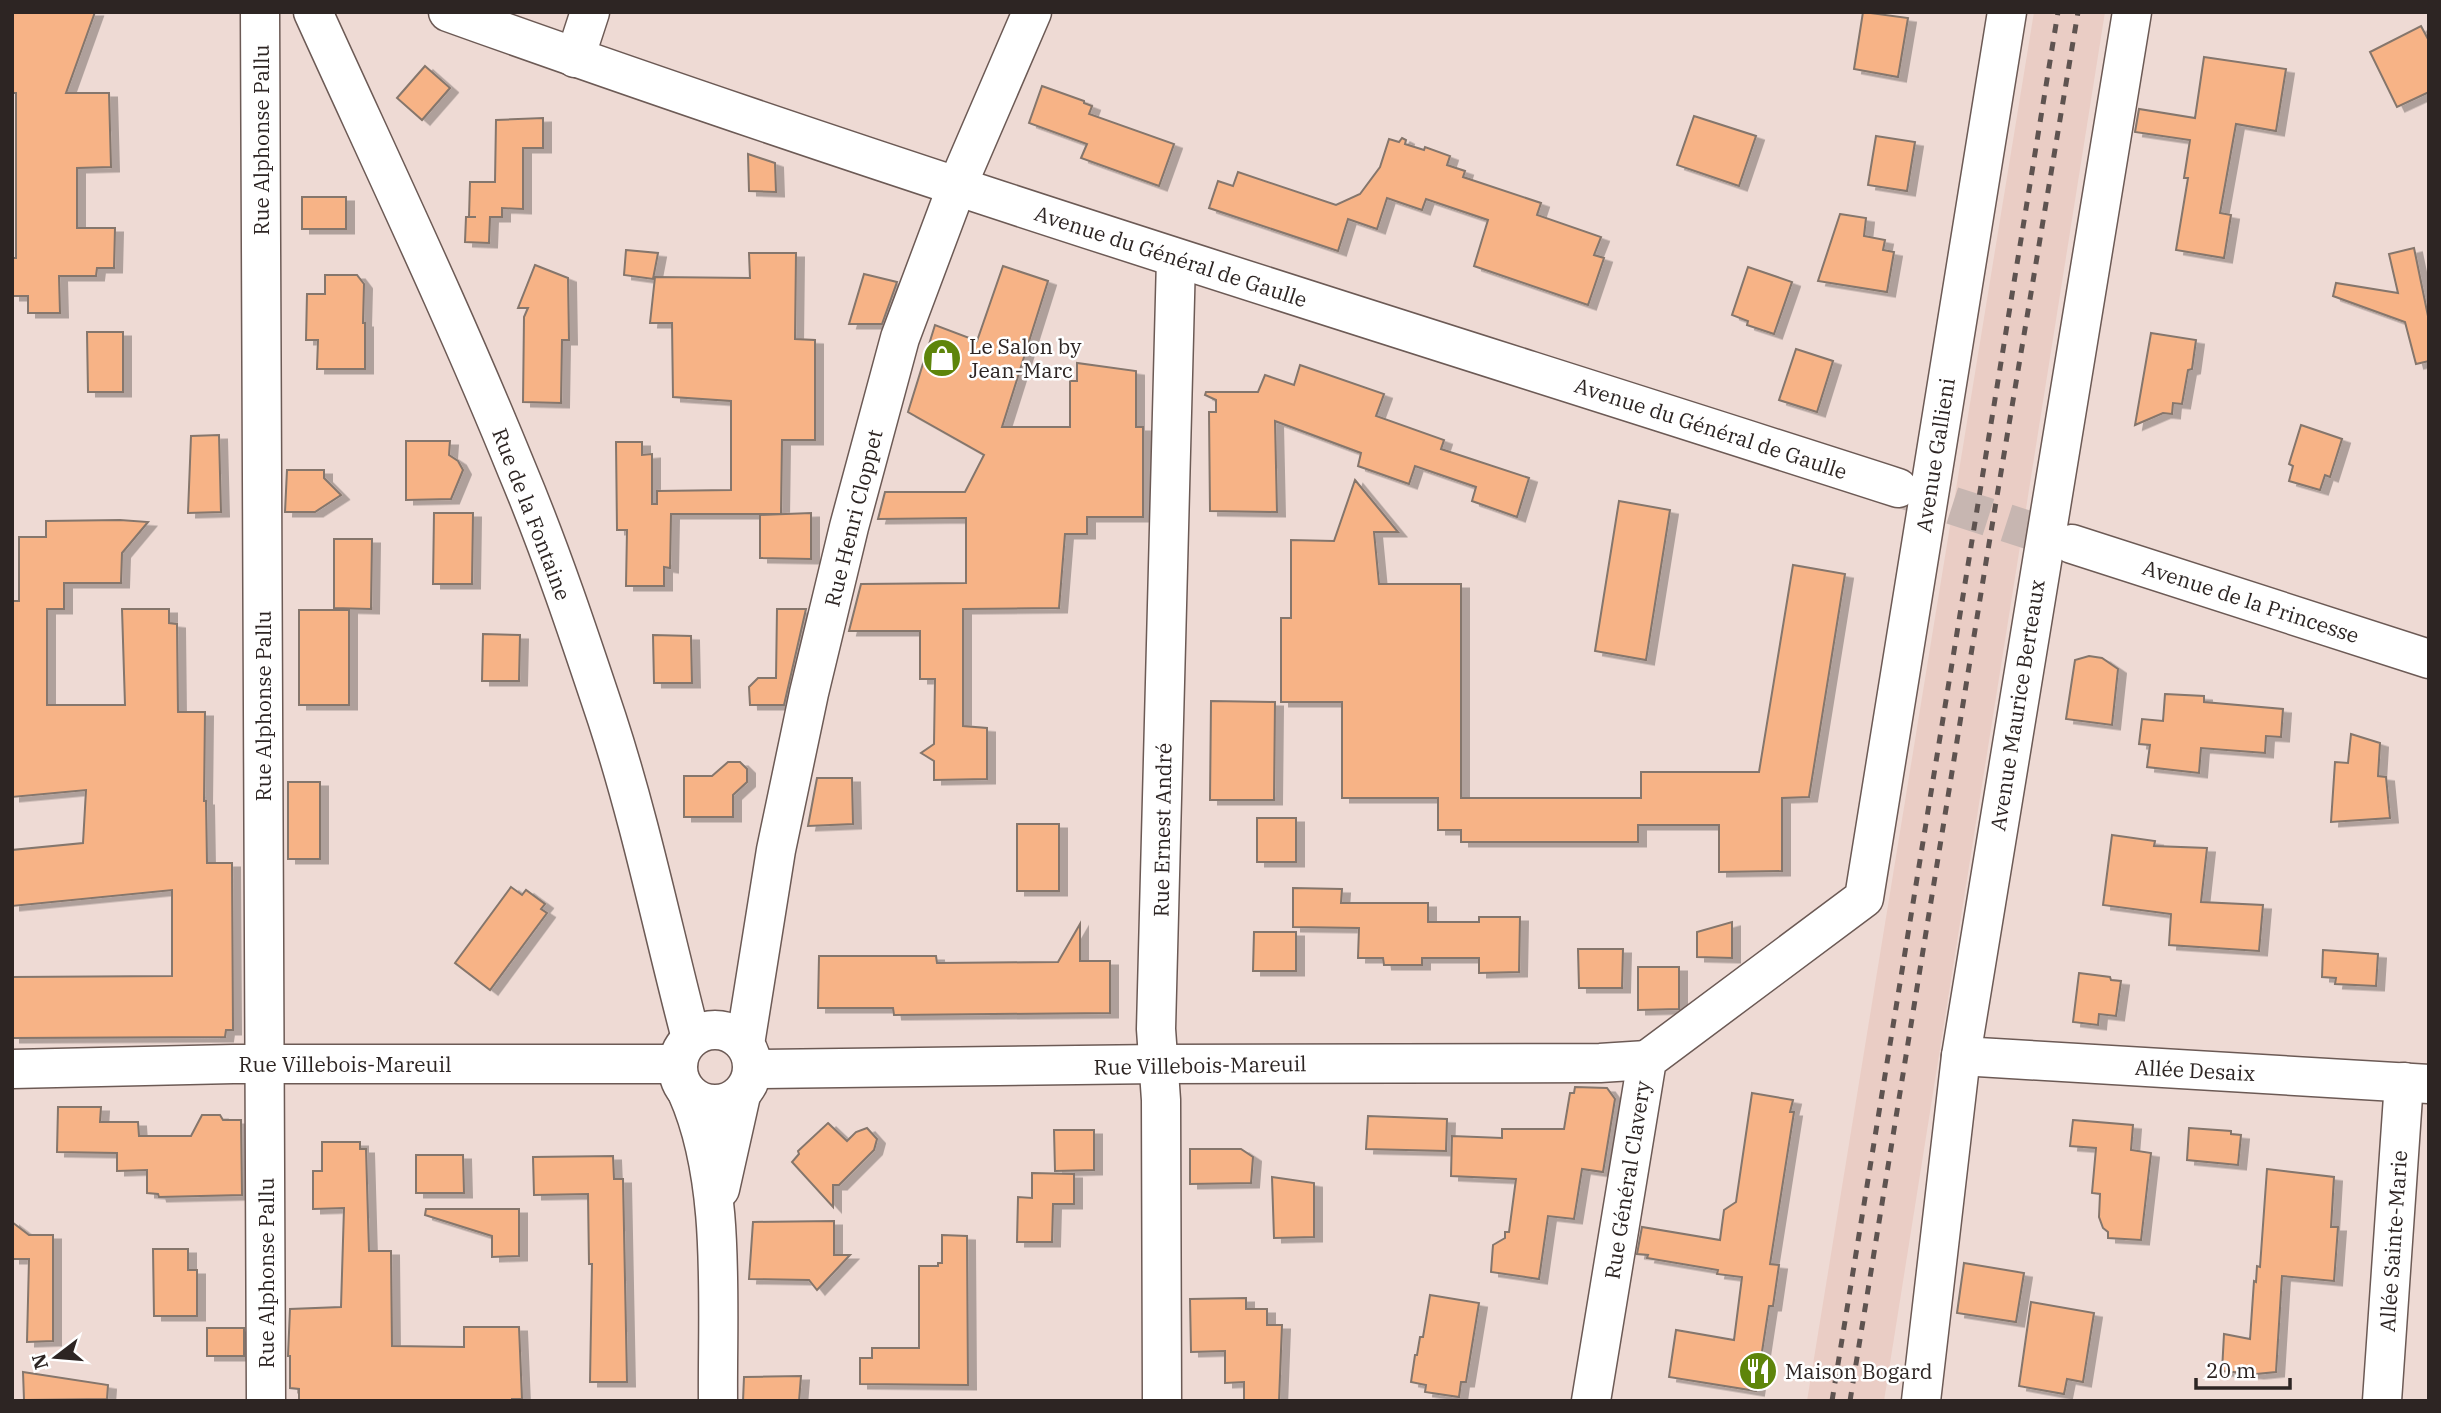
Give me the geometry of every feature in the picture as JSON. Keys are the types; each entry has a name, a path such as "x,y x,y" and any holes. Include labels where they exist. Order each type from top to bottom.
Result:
{"street":[{"name":"Rue Alphonse Pallu","path":"260,12 266,1401"},
{"name":"Rue de la Fontaine","path":"313,12 462,339 519,473 554,568 607,718 636,811 672,968 686,1065"},
{"name":"Avenue du Général de Gaulle","path":"448,12 575,58 1176,259 1898,488"},
{"path":"575,58 590,12"},
{"name":"Rue Henri Cloppet","path":"716,1208 746,1069 776,850 809,693 849,527 900,338 957,186 1032,12"},
{"name":"Avenue Gallieni","path":"1864,898 2007,12"},
{"name":"Avenue Maurice Berteaux","path":"1920,1401 1961,1056 2132,12"},
{"name":"Rue Ernest André","path":"1163,1401 1161,1100 1157,1029 1176,259"},
{"name":"Avenue de la Princesse","path":"2072,544 2429,659"},
{"name":"Rue Général Clavery","path":"1591,1401 1647,1060 1864,898"},
{"path":"719,1030 733,1034 746,1069 728,1102 713,1104 699,1101 686,1065 704,1031 719,1030"},
{"name":"Allée Desaix","path":"1961,1056 2416,1083"},
{"name":"Rue Villebois-Mareuil","path":"746,1069 1600,1063 1647,1060"},
{"name":"Rue Villebois-Mareuil","path":"12,1069 264,1064 686,1065"},
{"name":"Rue Henri Cloppet","path":"686,1065 716,1208 718,1401"},
{"name":"Allée Sainte-Marie","path":"2382,1401 2416,1083"}],"shaded area":[{"path":"2034,12 2105,12 1884,1401 1807,1401"}],"building":[{"path":"12,12 95,12 66,93 109,93 111,167 77,168 77,228 115,228 114,268 97,268 96,276 59,276 60,313 28,313 28,296 12,296 12,258 16,258 16,93 12,93"},
{"path":"1863,12 1908,18 1898,77 1854,69"},
{"path":"2421,26 2429,41 2429,92 2397,107 2370,52"},
{"path":"2204,57 2286,69 2276,131 2236,124 2220,213 2231,215 2224,258 2176,250 2188,178 2184,178 2190,140 2135,132 2139,109 2195,118"},
{"path":"425,66 450,88 422,120 397,98"},
{"path":"1042,86 1084,101 1092,106 1089,114 1174,144 1159,186 1081,158 1087,144 1029,123"},
{"path":"1694,116 1756,136 1739,186 1677,165"},
{"path":"543,118 543,148 523,148 523,209 502,208 502,217 490,217 489,243 465,242 466,217 469,217 470,182 495,182 496,120"},
{"path":"1876,136 1915,142 1907,191 1868,185"},
{"path":"1402,138 1406,140 1405,144 1424,150 1425,147 1450,156 1447,165 1465,171 1463,177 1541,203 1537,215 1601,237 1594,255 1604,258 1588,305 1474,266 1488,220 1426,199 1422,210 1387,198 1377,229 1348,219 1338,251 1209,208 1218,181 1233,186 1238,172 1336,205 1360,194 1380,167 1389,139 1399,142"},
{"path":"748,154 775,163 776,192 749,191"},
{"path":"302,197 346,197 346,229 302,229"},
{"path":"1840,214 1866,218 1864,236 1885,240 1883,250 1894,252 1887,292 1818,281"},
{"path":"2414,248 2429,321 2429,361 2416,364 2405,322 2333,296 2336,283 2398,293 2389,254"},
{"path":"626,250 658,253 653,279 624,275"},
{"path":"749,253 796,253 795,339 815,340 815,440 782,440 781,514 671,514 670,568 664,567 664,586 626,586 627,530 617,530 616,442 642,442 642,455 652,454 652,504 657,504 657,491 731,490 731,401 673,397 672,323 650,323 655,277 750,278"},
{"path":"535,265 568,278 569,340 562,340 561,403 523,402 524,317 528,308 518,308"},
{"path":"1003,266 1048,281 1002,427 1070,427 1070,381 1077,381 1077,363 1136,371 1136,427 1143,427 1143,517 1087,517 1087,534 1065,534 1059,608 963,609 963,726 987,728 987,779 934,780 934,761 921,753 934,744 935,679 920,679 920,631 849,631 861,584 966,583 966,518 878,519 885,492 965,492 984,455 908,412 935,325 977,341"},
{"path":"1748,267 1792,282 1774,334 1747,325 1748,321 1732,315"},
{"path":"864,274 897,282 882,324 849,324"},
{"path":"325,275 357,275 364,284 365,369 317,369 318,340 306,340 307,294 325,294"},
{"path":"87,332 123,332 123,392 88,392"},
{"path":"2151,333 2196,340 2192,369 2188,370 2182,404 2173,403 2172,414 2163,413 2135,425"},
{"path":"1796,349 1833,361 1817,412 1779,400"},
{"path":"1300,365 1384,394 1376,416 1444,440 1441,449 1529,478 1517,517 1472,501 1476,487 1415,466 1409,484 1358,466 1361,453 1275,421 1277,512 1210,511 1209,412 1216,412 1216,400 1205,395 1206,392 1258,392 1265,375 1294,385"},
{"path":"2301,425 2342,439 2330,477 2325,475 2320,490 2289,481 2293,466 2289,464"},
{"path":"219,435 221,512 188,513 191,436"},
{"path":"406,441 450,441 449,455 458,461 463,470 451,499 406,500"},
{"path":"287,470 324,470 324,478 341,495 315,512 285,512"},
{"path":"1355,480 1398,532 1374,532 1379,584 1461,584 1461,798 1641,798 1641,772 1759,772 1793,565 1845,574 1809,797 1782,798 1782,871 1719,872 1719,825 1638,825 1638,842 1461,842 1461,830 1438,830 1438,798 1342,798 1342,702 1281,702 1281,618 1291,618 1291,540 1334,541"},
{"path":"1619,501 1670,510 1646,660 1595,651"},
{"path":"434,513 473,513 472,584 433,584"},
{"path":"811,513 811,559 760,558 760,515"},
{"path":"46,521 148,522 122,553 121,583 64,583 64,609 47,609 47,705 125,705 122,609 169,609 169,623 177,624 178,712 205,712 204,801 207,863 232,863 233,1030 226,1030 225,1037 12,1038 12,977 172,976 172,890 12,906 12,850 83,843 86,790 12,797 12,601 19,601 19,537 46,537"},
{"path":"334,539 372,539 371,609 334,608"},
{"path":"777,609 806,609 784,705 750,705 749,687 758,678 776,678"},
{"path":"299,610 349,610 349,705 299,705"},
{"path":"483,634 520,635 519,681 482,681"},
{"path":"653,635 691,636 692,683 654,683"},
{"path":"2089,656 2102,658 2118,669 2112,725 2066,719 2075,660"},
{"path":"2165,694 2204,696 2204,702 2283,709 2281,737 2266,736 2265,753 2201,748 2199,773 2147,767 2150,745 2139,744 2142,719 2163,721"},
{"path":"1211,701 1275,702 1274,800 1210,800"},
{"path":"2351,734 2380,743 2378,776 2386,777 2390,818 2331,822 2335,762 2348,763"},
{"path":"728,762 740,762 747,769 747,782 733,795 733,817 684,817 684,776 712,776"},
{"path":"817,778 852,778 853,824 808,826"},
{"path":"288,782 320,782 320,859 288,859"},
{"path":"1257,818 1296,818 1296,862 1257,862"},
{"path":"1017,824 1059,824 1059,891 1017,891"},
{"path":"2112,835 2155,841 2154,846 2207,848 2201,902 2263,905 2259,951 2169,945 2171,914 2103,905"},
{"path":"511,887 522,895 526,890 545,904 541,909 547,913 490,990 455,963"},
{"path":"1293,888 1342,889 1341,903 1428,903 1428,922 1479,922 1479,917 1520,917 1519,972 1479,973 1479,958 1422,958 1422,965 1384,965 1383,958 1358,958 1359,928 1293,927"},
{"path":"1732,922 1732,958 1697,957 1697,932"},
{"path":"1080,924 1080,961 1110,961 1110,1013 894,1015 893,1008 818,1008 819,956 936,956 937,963 1058,962"},
{"path":"1254,932 1296,932 1296,971 1253,971"},
{"path":"1578,949 1623,949 1622,988 1579,988"},
{"path":"2323,950 2378,954 2376,986 2335,984 2336,978 2322,977"},
{"path":"1638,967 1679,967 1679,1009 1638,1010"},
{"path":"2079,973 2121,981 2116,1016 2099,1014 2098,1025 2073,1022"},
{"path":"1575,1087 1607,1088 1615,1099 1603,1172 1582,1169 1574,1219 1548,1216 1539,1279 1491,1272 1493,1245 1505,1238 1505,1232 1509,1232 1516,1179 1451,1176 1452,1136 1502,1138 1502,1129 1564,1129 1570,1093 1574,1093"},
{"path":"1752,1093 1793,1100 1790,1112 1794,1112 1770,1264 1779,1265 1773,1306 1769,1306 1756,1391 1669,1377 1676,1330 1734,1340 1742,1277 1717,1274 1718,1270 1637,1254 1642,1227 1720,1240 1724,1210 1736,1202"},
{"path":"58,1107 101,1107 100,1122 138,1122 139,1136 191,1136 202,1115 220,1115 223,1120 241,1120 242,1195 159,1197 158,1194 147,1193 147,1170 117,1171 117,1153 57,1152"},
{"path":"1368,1116 1447,1119 1446,1151 1366,1149"},
{"path":"2073,1120 2133,1125 2131,1150 2151,1153 2141,1240 2108,1238 2108,1232 2103,1228 2099,1217 2100,1194 2092,1193 2096,1148 2070,1146"},
{"path":"828,1123 847,1141 856,1132 867,1128 877,1139 874,1150 839,1185 833,1185 833,1207 792,1162 799,1154 798,1151"},
{"path":"2189,1128 2231,1131 2231,1134 2241,1135 2238,1165 2187,1160"},
{"path":"1054,1130 1094,1130 1094,1170 1055,1171"},
{"path":"322,1142 360,1142 360,1149 366,1149 369,1251 391,1251 392,1346 464,1347 464,1327 519,1327 522,1399 299,1401 299,1389 290,1388 290,1309 341,1307 344,1208 313,1209 313,1171 322,1171"},
{"path":"1190,1149 1241,1149 1253,1157 1251,1183 1190,1184"},
{"path":"416,1155 463,1155 464,1193 416,1193"},
{"path":"613,1156 614,1179 623,1179 627,1382 590,1382 592,1264 589,1264 588,1194 534,1195 533,1157"},
{"path":"2267,1169 2334,1177 2331,1227 2338,1227 2334,1281 2282,1276 2276,1372 2256,1374 2222,1371 2224,1334 2250,1339 2254,1281 2256,1282 2257,1266 2260,1267"},
{"path":"1032,1173 1074,1174 1074,1204 1053,1204 1052,1242 1017,1242 1018,1197 1032,1198"},
{"path":"1272,1177 1314,1183 1314,1237 1274,1238"},
{"path":"426,1209 519,1209 519,1256 492,1257 492,1236 425,1215"},
{"path":"834,1221 834,1255 850,1255 817,1290 809,1280 749,1279 753,1222"},
{"path":"12,1222 29,1235 53,1235 53,1341 27,1342 29,1259 12,1259"},
{"path":"942,1235 967,1236 968,1385 860,1384 860,1358 872,1358 872,1348 919,1348 919,1266 938,1266 938,1263 942,1263"},
{"path":"153,1249 188,1249 188,1270 197,1270 197,1316 154,1316"},
{"path":"1964,1263 2024,1273 2016,1322 1957,1313"},
{"path":"1430,1295 1479,1303 1466,1382 1461,1382 1459,1397 1425,1392 1426,1385 1411,1382 1415,1355 1420,1337 1423,1337"},
{"path":"1246,1298 1246,1309 1267,1309 1267,1325 1282,1325 1279,1401 1244,1401 1244,1382 1225,1383 1225,1351 1191,1352 1190,1299"},
{"path":"2031,1302 2094,1313 2083,1382 2067,1379 2064,1394 2019,1386"},
{"path":"207,1328 244,1328 244,1356 207,1356"},
{"path":"23,1372 108,1385 107,1399 24,1400"},
{"path":"801,1376 799,1401 743,1401 744,1377"}],"tunnel":[{"path":"1898,488 2072,544"}],"railway":[{"path":"1832,1401 2058,12"},
{"path":"1850,1401 2078,12"}],"place":[{"name":"Le Salon by Jean-Marc","path":"942,358"},
{"name":"Maison Bogard","path":"1758,1371"}]}
